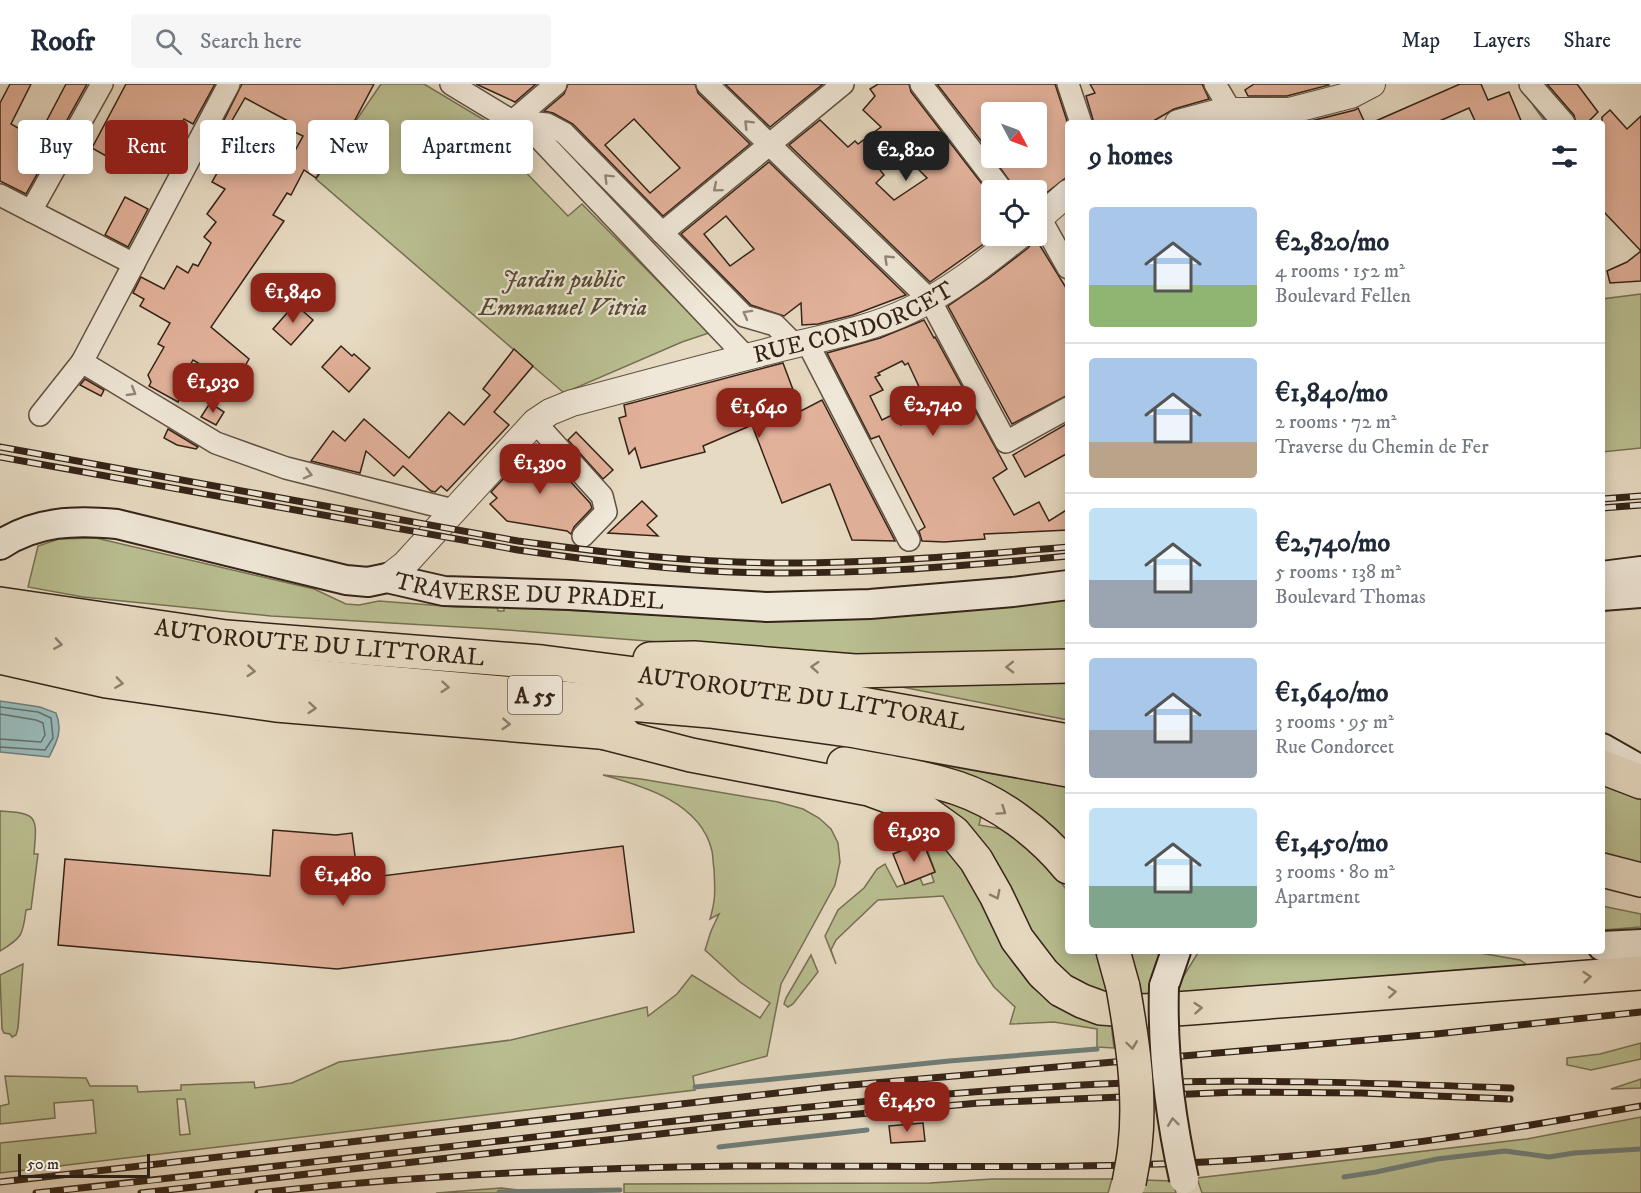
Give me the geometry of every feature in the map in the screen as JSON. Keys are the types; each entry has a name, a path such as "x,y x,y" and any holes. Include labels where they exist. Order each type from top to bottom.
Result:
{"highway":[{"name":"AUTOROUTE DU LITTORAL","path":"3,615 226,637 542,662 851,702 1065,740"},
{"name":"AUTOROUTE DU LITTORAL","path":"3,615 228,669 710,711 855,731 1065,769"},
{"path":"0,657 106,681 276,705 602,732 746,748 908,775 958,789 993,805 1042,838 1065,864"},
{"path":"542,662 694,658 855,671 1065,666"},
{"path":"602,732 691,755 869,789 918,807 954,833 976,860 1017,939 1043,973 1061,990 1101,1008 1144,1011 1641,973"},
{"path":"1605,768 1641,782"},
{"path":"1605,871 1641,880"},
{"path":"1605,893 1641,901"},
{"path":"1114,954 1123,987 1133,1056 1137,1116 1135,1147 1127,1188"}],"main road":[{"name":"TRAVERSE DU PRADEL","path":"0,545 14,536 47,525 82,521 117,524 346,580 368,582 387,578 444,591 570,595 767,607 870,604 1065,585"},
{"path":"1605,576 1641,571"},
{"path":"1605,596 1641,593"},
{"path":"1605,747 1641,758"},
{"path":"1605,748 1641,770"},
{"path":"1605,946 1641,944"},
{"path":"1175,954 1164,986 1162,1027 1176,1142 1186,1186"}],"street":[{"path":"32,211 102,84"},
{"path":"40,415 82,362 230,84"},
{"path":"451,84 514,120 556,84"},
{"path":"707,84 930,300 1006,442 1065,410"},
{"path":"662,232 843,84"},
{"path":"1068,84 1080,120"},
{"path":"1215,84 1231,111"},
{"path":"1189,120 1223,111 1263,118 1351,95 1372,84"},
{"path":"1530,84 1561,120"},
{"path":"923,85 994,180"},
{"path":"533,122 547,124 564,133 744,316 775,325 801,343 909,540"},
{"path":"533,133 746,357"},
{"path":"0,195 134,264"},
{"path":"1047,211 1065,196"},
{"path":"1047,234 1065,263"},
{"name":"RUE CONDORCET","path":"387,578 405,564 536,422 550,412 572,403 862,328 909,311 970,274 1006,246"},
{"path":"82,362 216,443 286,468 453,510"},
{"path":"536,422 602,496 606,512 583,536"}],"green space":[{"name":"Jardin public Emmanuel Vitria","path":"381,84 424,84 484,120 401,120 401,174 527,174 568,216 582,204 709,333 682,342 564,393 316,179 319,174 389,174 389,120 356,120"},
{"path":"1641,294 1641,448 1605,452 1605,299"},
{"path":"96,538 314,589 346,604 359,605 379,601 457,607 497,607 498,611 504,611 504,607 783,621 881,616 1065,598 1065,655 851,657 494,629 271,616 83,597 28,587 38,546 59,539"},
{"path":"1065,676 1065,719 892,685"},
{"path":"901,758 1065,786 1065,841"},
{"path":"603,775 641,779 778,802 803,809 819,818 831,829 838,843 840,862 835,885 781,984 767,1056 693,1076 695,1090 0,1173 0,1143 96,1133 93,1100 54,1103 55,1118 0,1124 0,1106 9,1104 5,1076 86,1078 90,1086 137,1086 138,1092 181,1090 181,1085 254,1082 255,1088 292,1083 339,1062 511,1040 647,1007 648,1016 677,994 692,975 760,1018 770,1003 740,982 705,950 719,914 710,919 715,894 714,869 712,851 706,834 696,820 669,799 653,791","holes":["177,1099 185,1099 190,1134 180,1135"]},
{"path":"1605,778 1641,794 1641,871 1605,862"},
{"path":"911,791 945,800 981,816 979,825 1002,829 1013,834 1048,864 1065,888 1065,954 1097,954 1108,997 1055,972"},
{"path":"0,811 22,813 33,819 35,825 34,854 38,854 31,909 26,910 20,935 13,943 0,951"},
{"path":"918,825 953,847 975,879 1012,961 1032,987 1060,1007 1083,1019 1111,1023 1114,1048 1097,1047 1097,1029 1054,1022 1010,1024 1015,1007 994,987 978,963 943,896 878,900 836,940 831,950 836,964 825,936 838,910 864,888 877,869 885,864 897,887 920,878 923,885 934,882 931,873 935,871"},
{"path":"1605,907 1641,914 1641,927 1605,930"},
{"path":"1131,954 1161,954 1149,1002 1140,1002"},
{"path":"1197,954 1486,954 1520,960 1533,969 1176,1001 1177,987"},
{"path":"811,955 818,972 793,1004 788,1007 784,1004 786,998"},
{"path":"23,964 18,1028 16,1035 12,1037 4,1033 2,1029 0,975"},
{"path":"1641,1043 1641,1059 1591,1070 1567,1065 1567,1058 1600,1054"},
{"path":"1641,1079 1641,1088 1611,1089"},
{"path":"1641,1117 1641,1193 1202,1193 1197,1178 1527,1139"},
{"path":"992,1179 1112,1179 1108,1193 624,1193 624,1184 930,1183"},
{"path":"1144,1180 1173,1181 1176,1193 1141,1193"},
{"path":"501,1188 543,1193 436,1193"}],"water":[{"path":"0,701 40,707 56,713 59,730 57,741 49,757 0,752"}],"building":[{"path":"10,84 31,84 11,124 18,128 18,174 37,174 26,194 0,181 0,103"},
{"path":"66,84 87,84 67,120 47,120"},
{"path":"126,84 215,84 193,124 184,119 107,120"},
{"path":"242,84 374,84 355,120 308,120 308,173 304,170 291,195 287,193 273,215 284,221 211,327 249,359 235,384 193,360 180,383 187,387 178,402 149,386 151,382 148,375 164,347 158,344 170,323 140,306 144,299 133,293 141,277 164,289 177,266 188,273 193,264 198,266 211,243 204,237 216,222 207,214 225,189 212,182 217,174 296,174 296,149 303,136 296,133 296,120 286,120 245,98 232,120 224,120"},
{"path":"476,84 536,84 515,102"},
{"path":"568,84 695,84 698,93 750,144 663,216 573,124 553,113 544,111 564,94","holes":["634,119 680,168 650,193 605,145"]},
{"path":"725,84 823,84 770,127"},
{"path":"878,84 909,84 911,92 981,183 981,246 930,282 789,145 820,120 848,147 855,141 858,144 881,127 863,110 875,96 870,89","holes":["902,153 927,178 894,200 876,183 884,175 880,170"]},
{"path":"937,84 1055,84 1067,120 1065,178 1047,192 1047,180 1009,180 1000,168 1047,168 1047,102 981,102 981,141"},
{"path":"1090,84 1202,84 1209,99 1174,109 1155,120 1093,120 1086,96 1095,93"},
{"path":"1254,84 1329,85 1287,96 1248,96 1245,90"},
{"path":"1460,84 1481,84 1488,100 1509,92 1521,120 1475,120 1469,108 1442,120 1378,120"},
{"path":"1547,84 1577,84 1598,112 1590,120 1575,120 1574,115"},
{"path":"1358,108 1364,120 1315,120"},
{"path":"1610,110 1627,129 1641,116 1641,251 1605,213 1605,120 1602,120 1602,117"},
{"path":"105,124 105,155 93,149"},
{"path":"769,162 906,295 853,315 818,324 802,325 801,303 784,316 751,305 681,234","holes":["726,216 754,249 730,266 704,234"]},
{"path":"125,197 148,209 128,247 105,235"},
{"path":"1040,246 1065,286 1065,397 1012,424 948,306 1028,248"},
{"path":"1641,251 1641,281 1610,283 1607,271 1627,262"},
{"path":"295,304 313,320 291,345 273,329"},
{"path":"924,320 1007,469 993,478 1014,515 1039,502 1049,521 1065,511 1065,530 984,534 985,539 922,541 919,531 925,527 879,436 871,439 827,353 880,338","holes":["902,361 905,365 908,363 921,391 919,398 924,408 901,425 894,414 882,420 870,396 883,390 875,377 880,375 878,373"]},
{"path":"341,346 370,368 349,392 322,367"},
{"path":"514,349 533,366 494,412 509,425 447,491 441,486 435,492 431,491 403,466 394,476 366,451 360,473 311,461 333,431 345,441 364,419 409,458 449,412 464,425 490,395 483,389"},
{"path":"783,363 801,411 822,400 895,541 852,540 830,484 782,503 752,425 703,446 705,452 641,468 635,448 629,454 619,418 626,416 624,405"},
{"path":"85,379 104,390 101,396 80,385"},
{"path":"210,403 224,412 216,425 201,417"},
{"path":"1065,425 1065,455 1025,477 1013,455"},
{"path":"168,429 198,447 196,449 177,445 164,438"},
{"path":"576,432 613,470 603,479 568,440"},
{"path":"536,444 592,508 574,527 571,534 567,531 507,521 490,504 497,498 491,492"},
{"path":"642,501 657,516 647,525 658,536 608,533"},
{"path":"273,830 336,835 352,833 358,879 623,846 634,932 337,969 58,945 65,859 270,876"},
{"path":"923,842 935,872 905,884 893,854"},
{"path":"923,1123 925,1141 891,1143 889,1126"}],"waterway":[{"path":"1535,105 1546,120"},
{"path":"695,1087 949,1061 1097,1049"},
{"path":"719,1147 867,1130"},
{"path":"1344,1177 1437,1159 1505,1151 1549,1157 1574,1153 1641,1149"},
{"path":"499,1192 620,1190"}],"railway":[{"path":"0,447 518,541 651,557 752,563 821,563 927,558 1065,547"},
{"path":"0,457 518,550 598,561 704,571 857,572 1065,556"},
{"path":"1605,499 1641,496"},
{"path":"1605,508 1641,505"},
{"path":"0,1182 839,1086 1436,1034 1641,1012"},
{"path":"36,1193 713,1117 990,1091 1205,1081 1511,1088"},
{"path":"141,1193 747,1124 979,1103 1237,1092 1361,1093 1510,1099"},
{"path":"258,1193 438,1177 618,1169 738,1166 1089,1166 1260,1159 1424,1141 1641,1106"}]}
